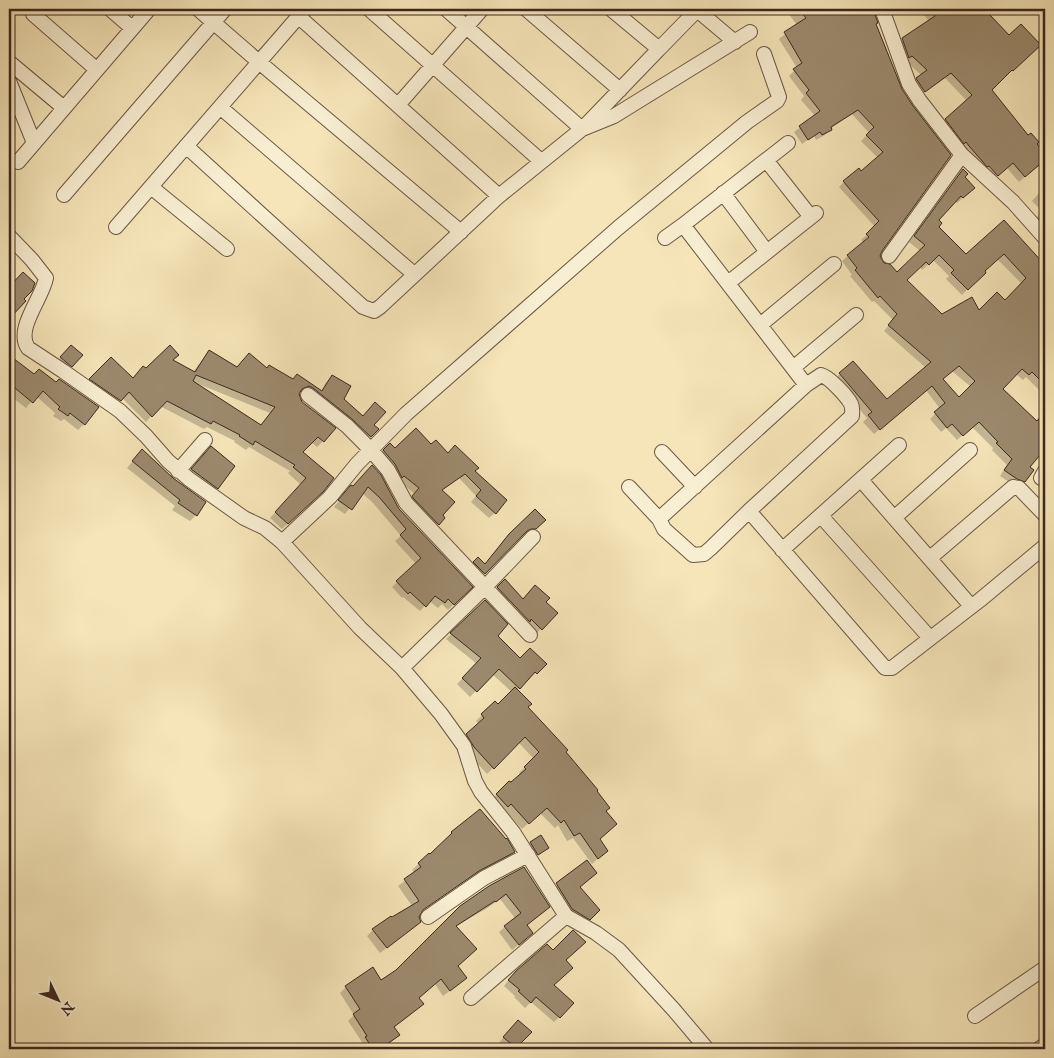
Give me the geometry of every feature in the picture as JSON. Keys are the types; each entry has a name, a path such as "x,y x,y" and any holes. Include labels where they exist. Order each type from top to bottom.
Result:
{"street":[{"path":"110,9 132,28"},
{"path":"18,162 149,9"},
{"path":"198,9 462,232"},
{"path":"64,194 225,9"},
{"path":"369,9 541,161"},
{"path":"446,9 582,129"},
{"path":"398,105 482,9"},
{"path":"526,9 620,90"},
{"path":"611,9 659,49"},
{"path":"882,9 909,84 920,101 962,155 1012,202 1044,236"},
{"path":"186,146 363,307 374,310 380,307 499,196 582,129 696,10 735,42"},
{"path":"116,228 302,12 398,105 499,196"},
{"path":"33,14 96,70"},
{"path":"582,129 614,116 750,32"},
{"path":"282,542 330,497 371,450 406,414 618,228 747,122 777,101 779,97 764,54"},
{"path":"9,62 64,108"},
{"path":"9,81 34,143"},
{"path":"220,107 414,274"},
{"path":"666,238 788,143"},
{"path":"889,256 962,155"},
{"path":"728,283 814,215 766,160"},
{"path":"151,187 227,249"},
{"path":"723,193 768,252"},
{"path":"683,225 806,385"},
{"path":"9,236 46,278 24,329 24,343 28,348 63,370 120,411 178,471 244,518 265,528 282,542 360,628 402,668 441,714 464,746 481,792 513,832 566,916 596,933 619,950 674,1010 706,1049"},
{"path":"760,325 834,264"},
{"path":"793,368 856,315"},
{"path":"629,487 660,519 664,529 693,555 704,554 852,416 853,409 850,402 824,376 817,377 660,519"},
{"path":"308,395 347,426 371,450 388,470 406,503 530,635"},
{"path":"178,471 205,440"},
{"path":"782,550 899,445"},
{"path":"894,518 970,450"},
{"path":"662,452 695,487"},
{"path":"861,480 971,606"},
{"path":"930,558 1013,487 1019,488 1045,515"},
{"path":"749,511 884,668 892,668 1045,546"},
{"path":"821,516 930,638"},
{"path":"402,668 533,537"},
{"path":"428,917 484,878 528,855"},
{"path":"471,998 566,916"},
{"path":"975,1016 1045,968"},
{"path":"1039,1049 1045,1044"}],"building":[{"path":"799,9 873,9 878,23 876,24 902,89 951,155 882,251 880,256 884,263 890,264 897,272 925,245 914,236 963,169 968,174 965,177 975,188 963,198 961,196 939,220 942,223 939,227 966,254 1004,220 1045,265 1045,385 1032,372 1029,375 1022,369 1003,389 1037,421 1045,411 1045,449 1030,467 1034,470 1025,482 1004,470 1012,459 979,422 963,436 952,424 947,428 934,412 945,403 932,386 880,430 868,415 872,412 839,373 853,361 887,399 931,362 888,325 897,314 880,296 878,298 855,270 857,268 847,255 869,237 866,234 879,221 843,181 859,168 861,171 883,152 866,135 874,127 858,110 831,127 832,130 822,135 820,132 808,140 799,126 820,111 806,93 809,90 793,69 802,63 784,32 806,18","holes":["1004,254 1026,278 1005,300 997,292 979,310 972,297 942,314 907,280 926,262 929,265 939,255 954,270 951,273 968,290","959,366 975,381 959,397 943,379"]},
{"path":"929,9 997,9 990,15 1009,35 1021,24 1041,45 992,90 1028,135 1031,133 1039,142 1037,144 1045,153 1045,160 1025,177 1013,163 998,176 989,166 987,167 966,142 964,144 945,119 972,95 951,73 925,92 917,80 916,78 927,70 912,56 909,58 902,38 935,16"},
{"path":"23,272 35,283 32,291 24,299 26,301 9,319 9,287"},
{"path":"71,345 83,355 72,367 60,357"},
{"path":"170,345 179,355 173,360 195,372 209,350 237,367 249,353 267,368 269,365 293,379 297,374 322,391 332,375 351,386 344,399 363,416 375,402 386,412 374,425 379,429 371,437 313,388 309,386 302,389 299,394 302,402 336,428 324,442 318,437 303,452 334,478 324,491 288,524 275,512 306,478 293,467 295,465 255,441 253,445 240,435 213,421 211,424 167,401 152,417 129,392 121,401 89,379 111,357 133,378 143,366 146,368","holes":["196,375 275,407 261,425 193,381"]},
{"path":"9,355 34,374 39,369 56,382 59,379 99,407 85,425 70,413 68,416 58,409 60,407 43,391 33,403 9,383"},
{"path":"416,428 431,444 436,440 448,453 455,445 479,468 475,471 507,500 496,514 476,496 481,490 465,474 442,490 455,502 443,515 445,518 439,525 413,498 412,496 419,488 404,476 402,478 395,464 383,450 390,443 395,448"},
{"path":"211,446 235,466 218,489 191,469"},
{"path":"142,449 173,478 206,502 197,516 178,503 180,500 132,461"},
{"path":"372,465 381,475 399,509 473,587 454,605 448,599 445,603 435,596 426,607 410,592 408,594 396,581 421,558 400,535 406,529 368,487 352,510 338,500"},
{"path":"535,509 546,520 536,529 527,531 485,574 473,562 478,557 485,564 509,534"},
{"path":"505,579 523,599 535,585 550,598 546,602 558,613 542,630 531,619 530,622 497,587"},
{"path":"485,600 508,624 498,636 520,658 530,648 547,664 537,674 535,672 520,689 499,669 477,692 462,678 481,658 450,633"},
{"path":"515,687 532,704 528,707 568,750 566,752 598,790 610,808 606,811 617,824 600,839 608,851 598,859 580,833 574,836 564,820 561,823 547,808 529,824 511,804 508,807 496,794 509,781 511,782 526,769 524,767 539,752 525,737 494,769 474,747 466,734 484,718 481,714 495,701 498,704"},
{"path":"480,809 507,838 515,852 479,871 423,910 419,917 421,922 387,948 372,929 419,901 404,879 421,867 418,863 430,854 451,832"},
{"path":"541,835 549,848 538,855 530,842"},
{"path":"587,860 597,873 580,887 600,910 590,920 572,909 556,883"},
{"path":"524,867 550,907 527,925 533,933 519,945 504,926 521,913 506,894 456,926 477,949 458,966 467,978 450,991 441,979 419,998 424,1004 394,1027 400,1035 380,1049 373,1049 353,1014 360,1009 345,986 373,967 381,980 396,970 460,906 489,886"},
{"path":"573,930 586,942 566,960 573,968 554,985 574,1003 560,1018 536,997 531,1003 508,980 547,944 553,950"},
{"path":"518,1020 532,1032 516,1048 503,1037"}]}
